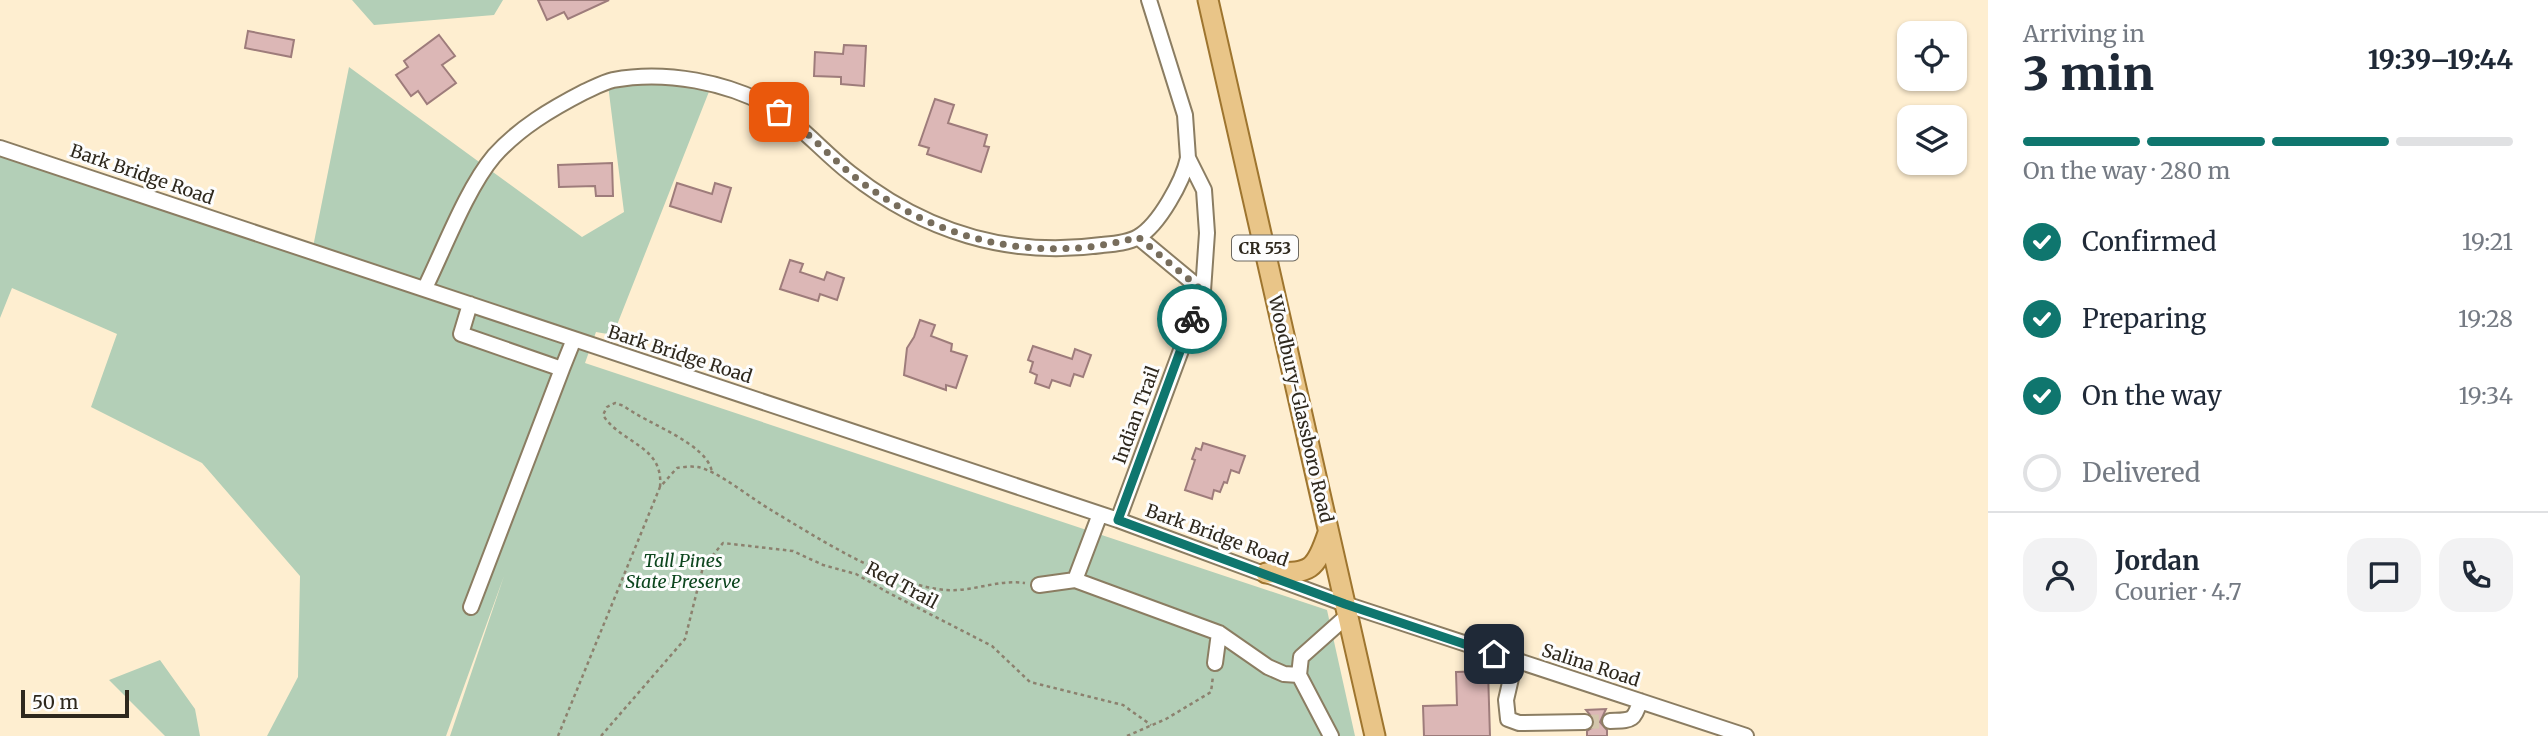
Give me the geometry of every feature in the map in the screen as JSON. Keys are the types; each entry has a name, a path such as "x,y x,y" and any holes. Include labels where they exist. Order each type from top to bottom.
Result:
{"main road":[{"name":"Woodbury-Glassboro Road","path":"1208,0 1375,736"},
{"path":"1266,573 1301,571 1314,566 1320,558 1329,532"}],"street":[{"name":"Indian Trail","path":"1118,520 1203,291 1207,233 1204,190 1188,158 1185,115 1149,0"},
{"path":"425,288 473,188 494,157 529,124 555,107 611,80 671,78 731,89 791,120 845,169 884,198 951,232 998,243 1066,250 1115,244 1138,237 1161,213 1177,189 1188,158"},
{"name":"Bark Bridge Road","path":"0,148 1118,520 1266,573 1346,610"},
{"path":"1138,237 1203,291"},
{"path":"470,304 461,334 562,369"},
{"path":"471,607 574,339"},
{"path":"1075,580 1100,514"},
{"path":"1039,585 1075,580 1219,633 1268,667 1284,674 1299,675"},
{"path":"1331,736 1299,675 1301,657 1346,610"},
{"name":"Salina Road","path":"1346,610 1515,661 1746,736"},
{"path":"1215,663 1219,633"},
{"path":"1515,661 1506,700 1508,719 1519,723 1585,722"},
{"path":"1610,721 1631,720 1640,701"}],"path":[{"path":"660,487 652,454 609,425 603,415 607,407 615,403 624,406 690,445 702,453 711,464 712,472"},
{"path":"558,736 660,487 677,468 696,467 712,472 795,524 908,582 944,590 963,590 1013,581 1039,585"},
{"name":"Red Trail","path":"601,736 685,639 703,567 723,543 793,551 823,565 856,574 992,646 1030,682 1124,705 1151,726"},
{"path":"1126,736 1151,726 1211,692 1215,663"},
{"path":"1135,732 1139,736"}],"green space":[{"path":"352,0 503,0 494,15 374,25"},
{"name":"Tall Pines State Preserve","path":"349,67 582,237 624,212 608,85 712,84 613,335 596,332 585,363 1327,610 1355,736 450,736 504,576 446,736 267,736 298,677 300,576 202,463 91,407 117,334 12,288 0,318 0,149 312,252"},
{"path":"160,660 195,709 200,736 165,736 109,680"}],"building":[{"path":"538,0 609,0 568,19 564,12 547,20"},
{"path":"248,31 294,40 291,57 245,48"},
{"path":"439,35 455,56 442,65 456,83 427,104 418,91 411,96 396,75 408,67 404,61"},
{"path":"844,45 866,46 864,86 841,84 841,77 814,76 815,52 843,54"},
{"path":"935,99 954,105 948,123 987,135 984,146 989,147 981,172 927,154 929,148 919,145"},
{"path":"612,163 613,196 596,196 595,186 559,187 558,165"},
{"path":"677,183 712,194 715,183 731,188 721,222 670,206"},
{"path":"790,260 803,264 800,272 824,280 827,272 844,278 837,300 820,294 818,301 780,289"},
{"path":"920,320 935,325 931,336 952,344 951,351 967,356 956,388 946,385 946,390 904,375 907,348"},
{"path":"1033,346 1072,359 1075,349 1091,355 1083,377 1074,374 1070,386 1052,380 1049,388 1035,383 1037,375 1030,372 1033,362 1028,360"},
{"path":"1203,443 1245,456 1239,473 1231,470 1227,483 1224,482 1220,492 1214,490 1212,499 1185,490 1196,448 1201,450"},
{"path":"1488,671 1490,736 1424,736 1423,706 1457,705 1456,672"},
{"path":"1606,709 1600,722 1607,730 1607,736 1587,736 1587,731 1593,727 1595,721 1586,710"}],"tunnel":[{"path":"1585,722 1610,721"}],"way so far":[{"path":"779,112 809,135 845,169 884,198 951,232 998,243 1066,250 1115,244 1138,237 1203,291 1192,319"}],"route":[{"path":"1192,319 1118,520 1345,604 1494,654"}]}
